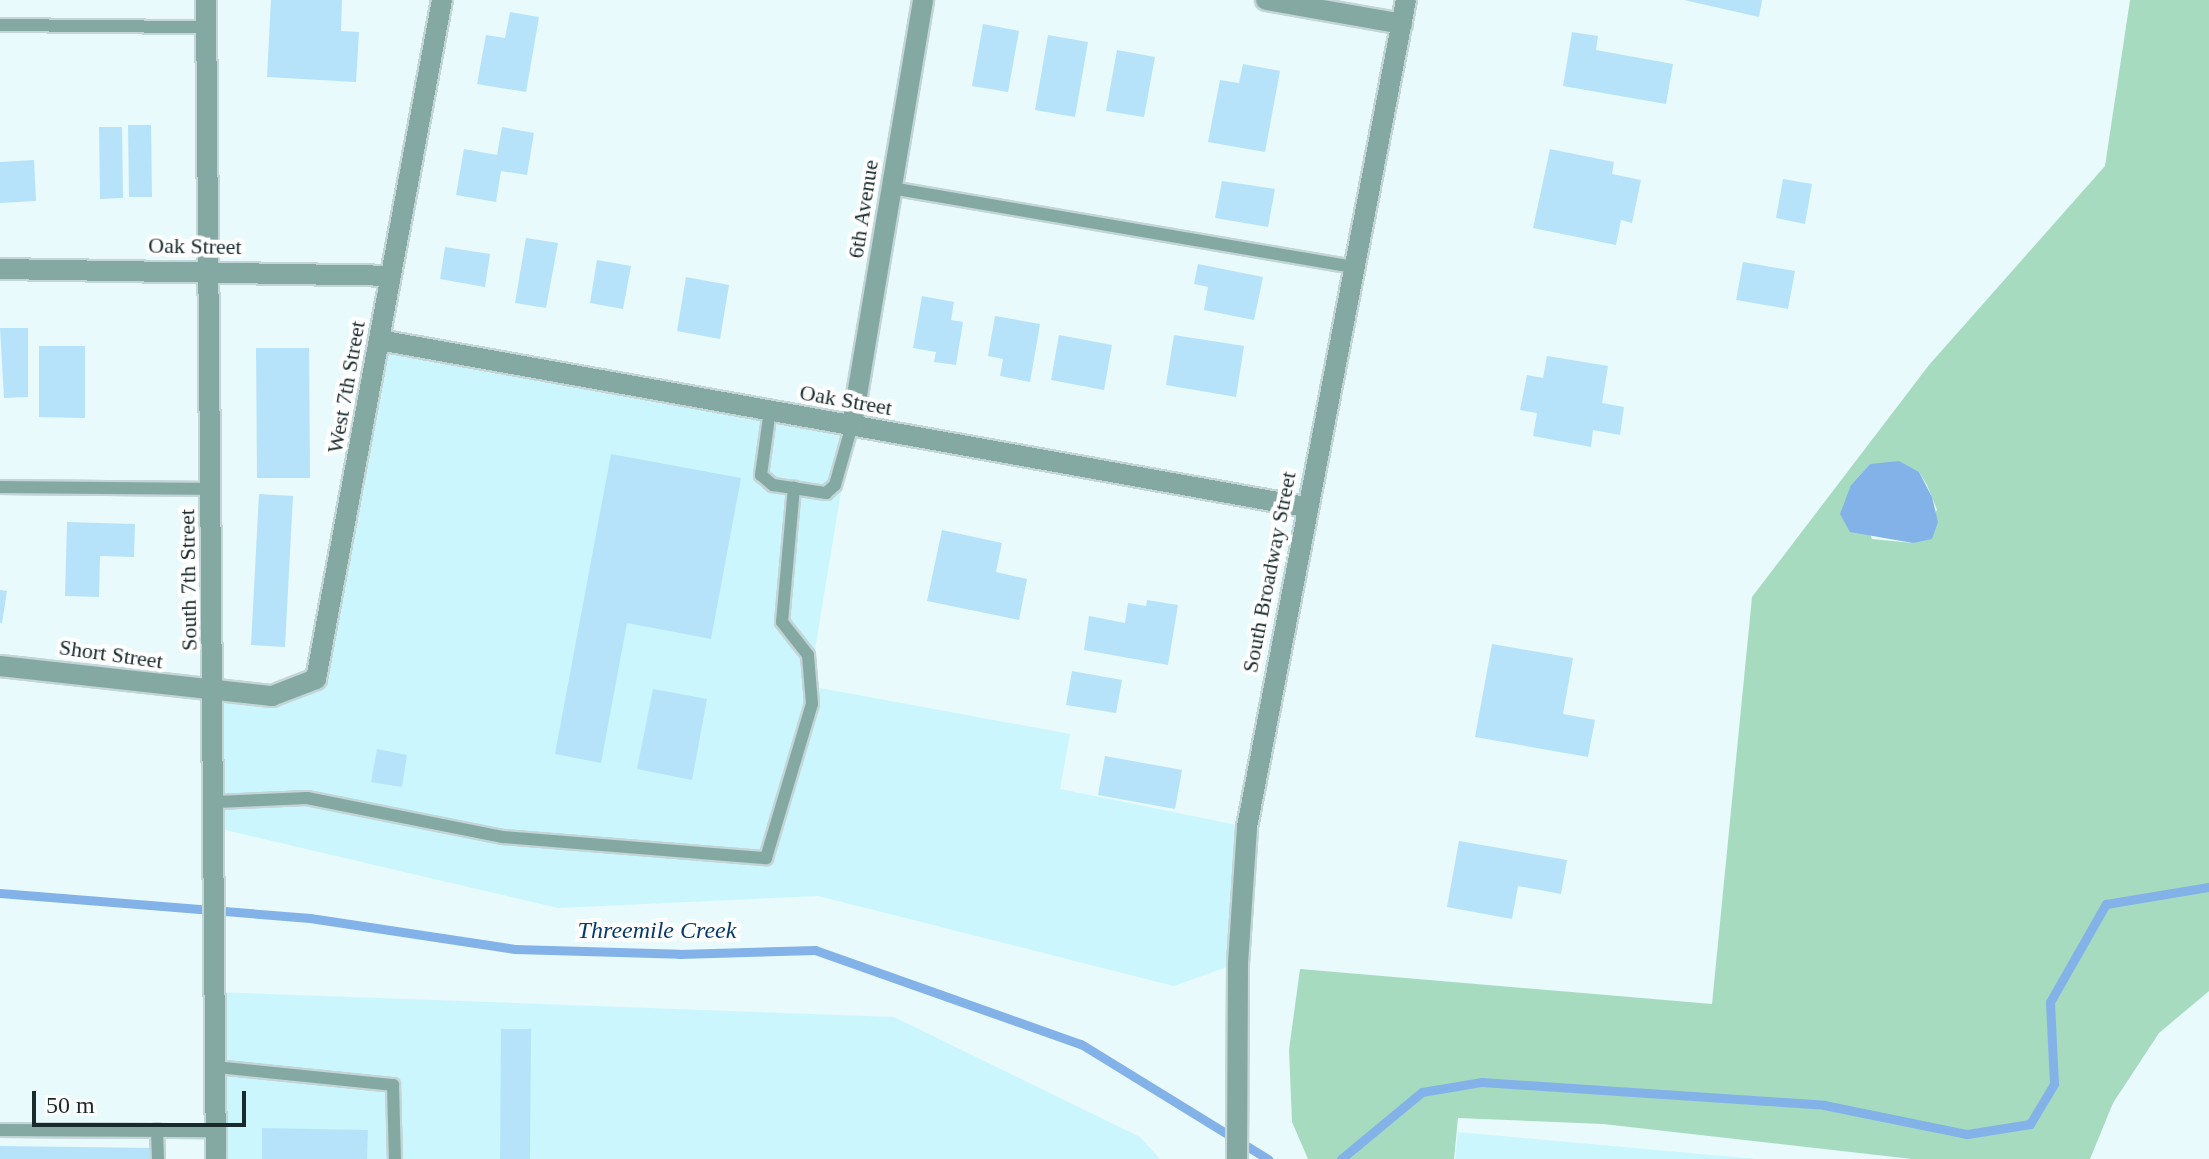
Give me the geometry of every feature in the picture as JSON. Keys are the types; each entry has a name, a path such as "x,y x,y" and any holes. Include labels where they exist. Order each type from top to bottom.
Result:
{"street":[{"name":"South 7th Street","path":"206,0 217,802 216,1159"},
{"name":"West 7th Street","path":"214,693 272,696 316,679 442,0"},
{"name":"6th Avenue","path":"852,425 923,0"},
{"path":"1266,0 1402,24"},
{"name":"South Broadway Street","path":"1237,1159 1247,827 1305,507 1406,0"},
{"name":"Oak Street","path":"0,269 208,269 390,276"},
{"name":"Oak Street","path":"379,340 1305,507"},
{"name":"Short Street","path":"0,666 214,693"}],"lane":[{"path":"0,25 206,27"},
{"path":"891,188 1353,267"},
{"path":"770,410 761,475 773,485 826,493 835,485 852,425"},
{"path":"0,487 211,489"},
{"path":"217,802 307,798 503,837 766,858 812,704 808,655 782,622 794,488"},
{"path":"216,1067 393,1085 395,1159"},
{"path":"0,1130 216,1131"},
{"path":"157,1130 158,1159"}],"shaded area":[{"path":"379,340 852,425 809,686 1070,734 1060,789 1247,827 1238,963 1174,986 818,896 558,908 217,828 214,693 272,696 316,678"},
{"path":"216,992 894,1017 1140,1137 1160,1159 215,1159"},
{"path":"1458,1132 1756,1159 1455,1159"}],"green space":[{"path":"2130,0 2209,0 2209,991 2159,1033 2113,1103 2090,1159 1912,1159 1603,1124 1458,1118 1454,1159 1308,1159 1292,1122 1289,1050 1300,969 1712,1004 1752,597 1929,365 2105,166","holes":["1870,464 1919,472 1937,510 1913,543 1872,539 1851,485"]}],"water":[{"path":"1899,461 1919,472 1932,497 1938,522 1932,539 1913,543 1850,532 1840,514 1851,485 1870,464"}],"building":[{"path":"271,0 342,0 341,31 359,32 356,82 267,77"},
{"path":"1684,0 1762,0 1759,17"},
{"path":"510,12 539,17 526,92 477,84 486,35 505,38"},
{"path":"983,24 1019,31 1008,92 972,86"},
{"path":"1572,32 1598,36 1596,50 1673,64 1666,104 1563,86"},
{"path":"1048,35 1088,42 1075,117 1035,110"},
{"path":"1117,50 1155,57 1144,117 1106,111"},
{"path":"1243,64 1280,71 1265,152 1208,142 1220,80 1239,83"},
{"path":"128,125 151,125 152,197 129,197"},
{"path":"99,127 122,127 123,198 100,199"},
{"path":"502,127 534,133 527,175 501,171 496,202 456,195 464,149 497,155"},
{"path":"1550,149 1614,162 1612,174 1641,180 1632,223 1621,220 1616,245 1533,228"},
{"path":"34,160 36,201 0,203 0,162"},
{"path":"1783,179 1812,184 1805,224 1776,218"},
{"path":"1222,181 1275,189 1268,227 1215,218"},
{"path":"526,238 558,243 546,308 515,303"},
{"path":"445,247 490,254 485,287 440,279"},
{"path":"597,260 631,266 623,309 590,303"},
{"path":"1743,262 1795,271 1788,309 1736,300"},
{"path":"1198,264 1263,277 1254,320 1204,310 1208,287 1194,284"},
{"path":"686,277 729,285 720,339 677,331"},
{"path":"922,296 954,302 951,320 963,322 956,365 934,362 936,352 913,348"},
{"path":"995,316 1040,324 1030,382 1000,376 1003,359 988,356"},
{"path":"0,328 28,328 28,397 4,398"},
{"path":"1059,335 1112,345 1104,390 1051,380"},
{"path":"1174,335 1244,346 1236,397 1166,385"},
{"path":"39,346 85,346 85,418 39,417"},
{"path":"256,348 309,348 310,478 257,478"},
{"path":"1547,356 1608,366 1602,403 1624,407 1620,435 1593,430 1591,447 1533,436 1537,413 1520,410 1527,375 1543,378"},
{"path":"611,454 741,478 711,639 627,623 601,763 555,754"},
{"path":"259,494 293,496 285,647 251,645"},
{"path":"67,522 135,524 134,557 100,556 99,597 65,596"},
{"path":"942,530 1002,543 996,572 1027,579 1019,620 927,601"},
{"path":"0,590 7,591 2,623 0,623"},
{"path":"1147,600 1178,605 1168,665 1084,650 1089,616 1125,623 1128,603 1146,606"},
{"path":"1492,644 1573,658 1563,714 1595,720 1588,757 1475,737"},
{"path":"1072,671 1122,680 1116,713 1066,705"},
{"path":"653,689 707,699 692,780 637,769"},
{"path":"377,749 407,755 402,787 371,782"},
{"path":"1105,756 1182,770 1175,809 1098,795"},
{"path":"1459,841 1567,860 1561,894 1518,886 1512,919 1447,907"},
{"path":"501,1029 531,1029 530,1159 500,1159"},
{"path":"262,1128 368,1130 367,1159 262,1159"},
{"path":"0,1146 155,1148 154,1159 0,1159"}],"waterway":[{"path":"1341,1159 1422,1092 1482,1082 1824,1105 1967,1134 2030,1124 2054,1084 2050,1002 2106,904 2209,887"},
{"name":"Threemile Creek","path":"0,893 310,918 515,949 679,954 815,950 1081,1044 1268,1159"}]}
